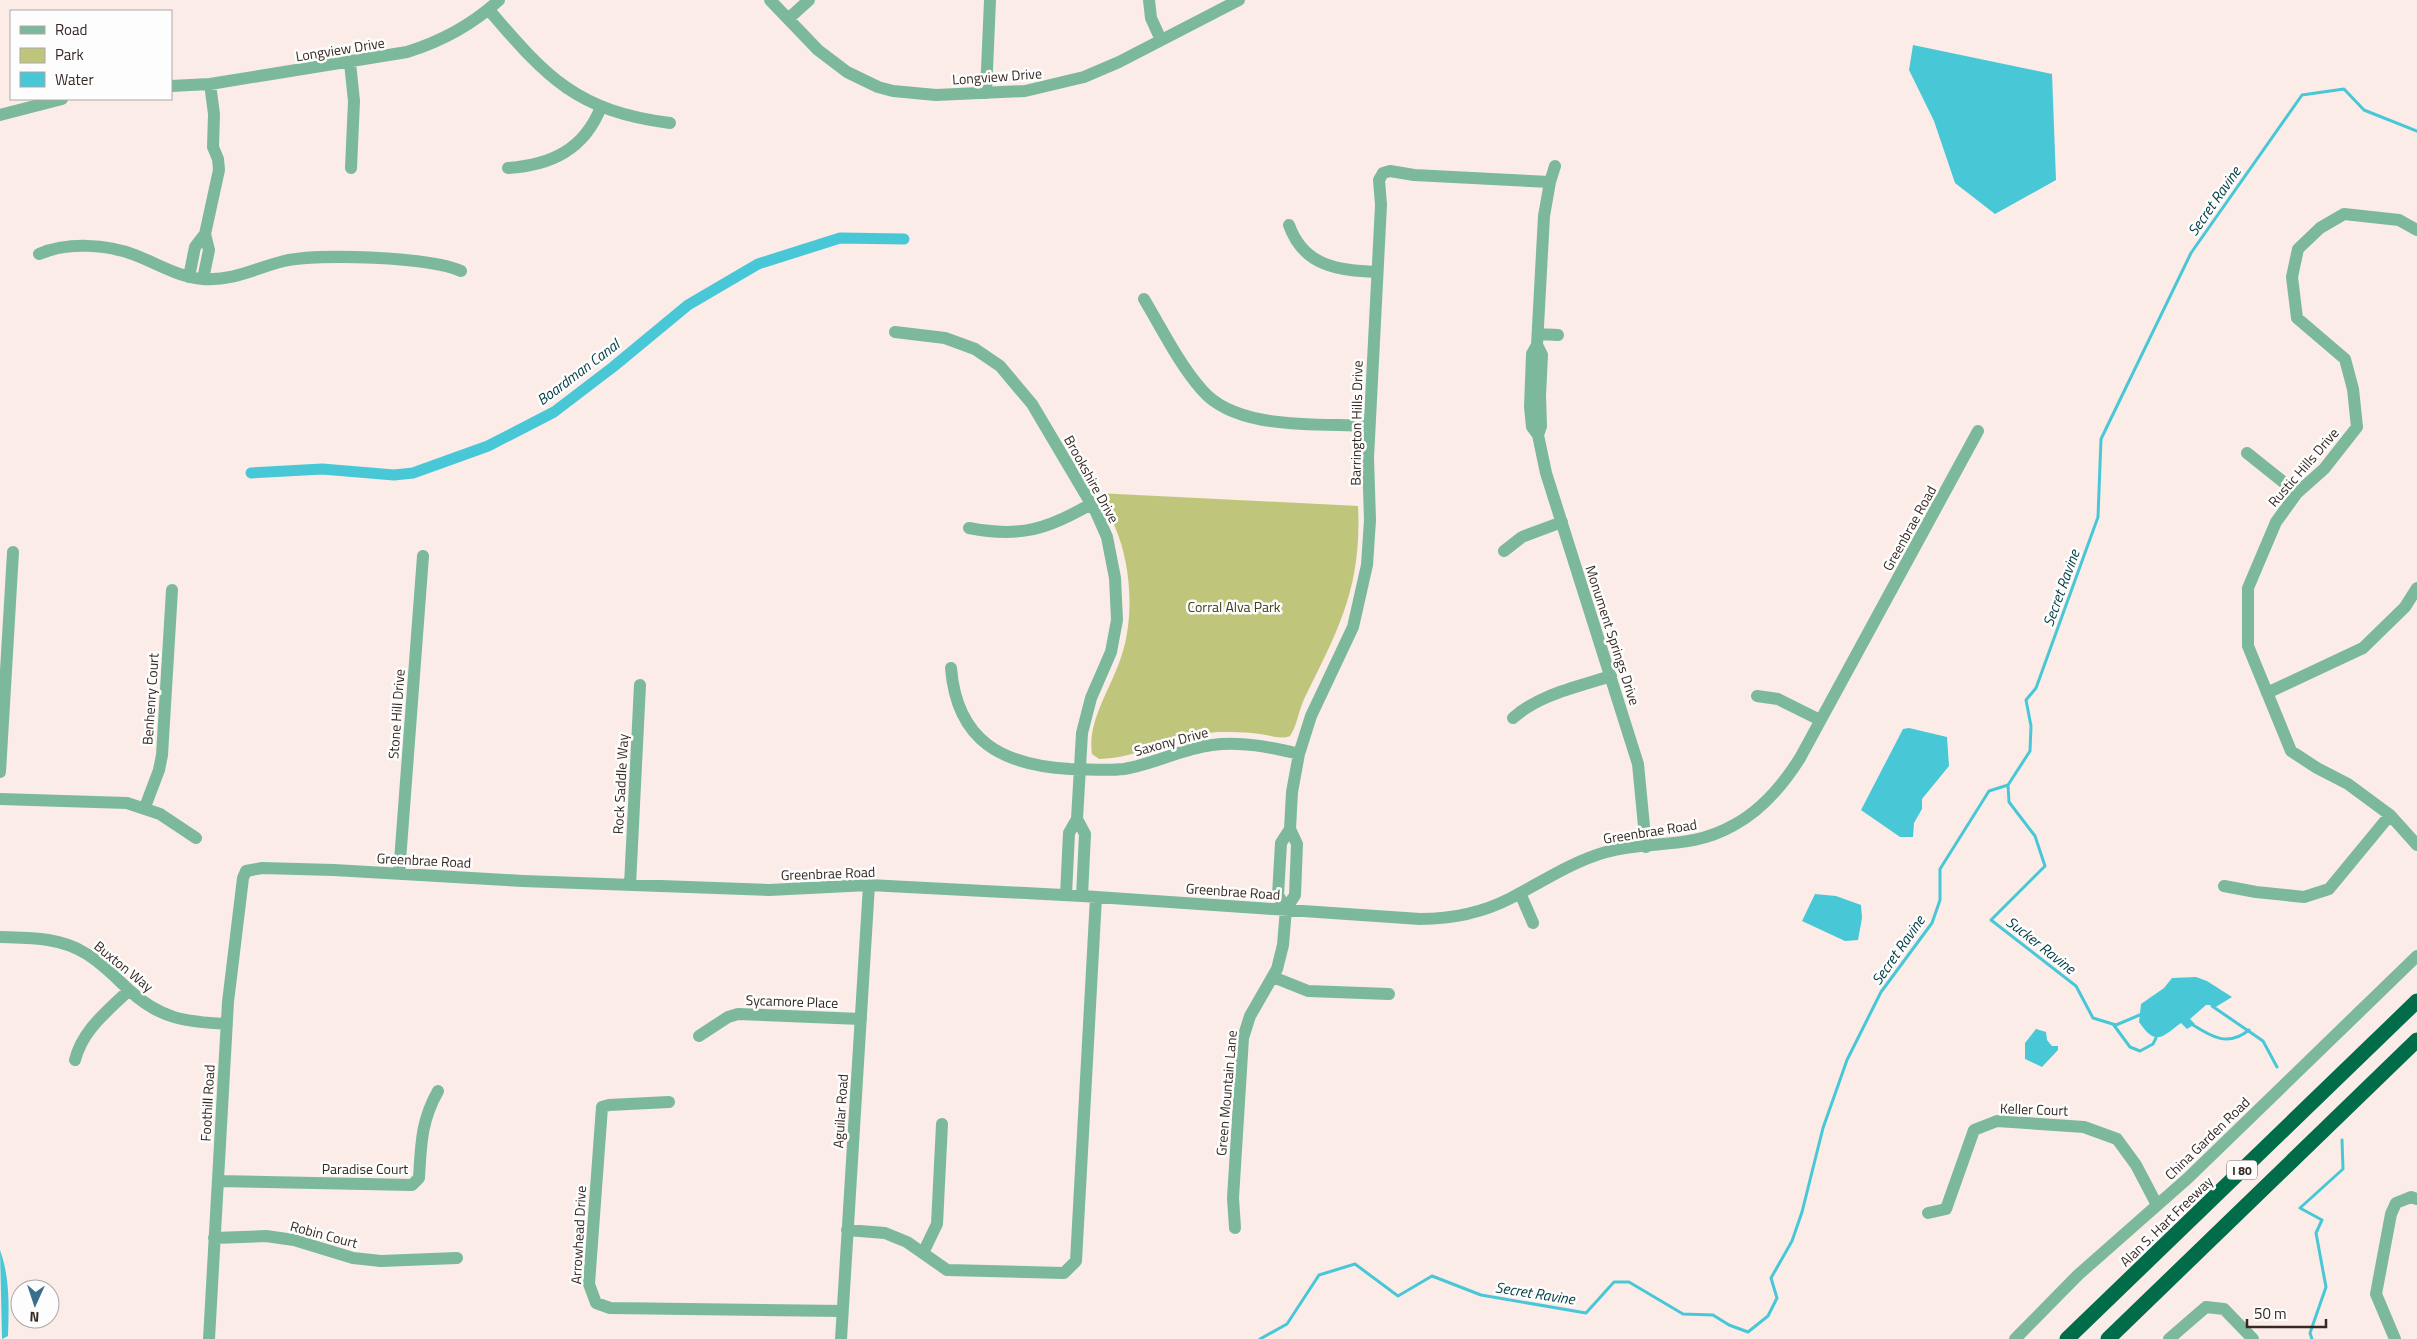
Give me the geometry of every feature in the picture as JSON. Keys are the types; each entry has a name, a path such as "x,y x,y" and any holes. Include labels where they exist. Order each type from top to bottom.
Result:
{"highway":[{"name":"Alan S. Hart Freeway","path":"2067,1339 2417,1001"},
{"name":"I 80","path":"2108,1339 2417,1040"}],"street":[{"name":"Longview Drive","path":"172,86 210,84 350,63 407,52 432,44 461,30 489,10 499,0"},
{"name":"Longview Drive","path":"770,0 833,63 878,87 911,94 1025,91 1066,83 1100,71 1239,0"},
{"path":"788,19 809,0"},
{"path":"986,93 990,0"},
{"path":"1149,0 1151,18 1161,40"},
{"path":"489,10 554,81 601,107 634,118 670,123"},
{"path":"350,63 354,101 351,168"},
{"path":"203,279 209,250 205,234 218,170 218,159 213,147 214,114 210,84"},
{"path":"0,115 58,100"},
{"path":"508,168 536,165 561,155 585,136 601,107"},
{"name":"Monument Springs Drive","path":"1555,166 1544,216 1538,340 1532,354 1530,396 1532,427 1538,435 1543,462 1638,764 1646,847"},
{"name":"Barrington Hills Drive","path":"1286,909 1295,896 1297,844 1290,829 1292,792 1299,754 1311,716 1353,627 1364,588 1370,540 1369,426 1381,205 1379,180 1383,173 1390,171 1414,175 1550,182"},
{"name":"Rustic Hills Drive","path":"2417,230 2399,220 2344,214 2320,228 2298,249 2292,277 2297,318 2345,359 2353,389 2357,427 2324,469 2298,493 2276,522 2248,588 2248,646 2291,751 2317,768 2348,784 2390,815 2417,845"},
{"path":"1289,225 1297,243 1320,262 1344,270 1377,272"},
{"path":"189,277 195,247 205,234"},
{"path":"39,254 47,250 70,246 114,249 135,255 174,273 203,279 244,275 284,262 314,257 430,262 461,272"},
{"path":"194,254 208,256"},
{"path":"1144,299 1195,382 1211,399 1231,412 1255,420 1369,426"},
{"name":"Brookshire Drive","path":"895,332 945,338 975,349 1000,366 1032,404 1102,523 1112,555 1117,620 1111,652 1085,716 1078,819 1085,834 1082,896"},
{"path":"1538,340 1558,335"},
{"name":"Greenbrae Road","path":"246,871 262,868 630,885 786,890 869,885 1066,895 1441,919 1481,910 1594,856 1624,849 1677,845 1699,840 1724,831 1748,817 1784,782 1820,720 1978,431"},
{"path":"2247,453 2298,493"},
{"path":"969,528 1006,534 1029,531 1054,524 1091,504"},
{"path":"1504,550 1522,537 1562,522"},
{"path":"0,772 13,552"},
{"name":"Stone Hill Drive","path":"399,874 423,556"},
{"path":"2268,693 2363,648 2405,607 2417,588"},
{"name":"Benhenry Court","path":"144,808 159,770 162,755 172,590"},
{"name":"Saxony Drive","path":"951,668 957,704 964,718 985,743 995,751 1019,762 1047,767 1123,769 1185,750 1213,745 1256,745 1299,754"},
{"path":"1513,718 1534,702 1610,676"},
{"name":"Rock Saddle Way","path":"630,885 640,685"},
{"path":"1757,696 1778,699 1820,720"},
{"path":"0,799 127,803 160,814 196,838"},
{"path":"2224,886 2256,892 2304,897 2329,889 2390,815"},
{"name":"Brookshire Drive","path":"1066,895 1069,833 1078,819"},
{"name":"Foothill Road","path":"208,1339 226,1024 235,934 243,878 246,871"},
{"name":"Aguilar Road","path":"841,1339 869,885"},
{"path":"1520,893 1533,923"},
{"path":"847,1230 885,1233 907,1242 947,1270 1064,1273 1076,1261 1096,897"},
{"name":"Green Mountain Lane","path":"1235,1228 1233,1198 1244,1038 1253,1008 1273,977 1283,944 1286,909"},
{"name":"Buxton Way","path":"0,937 46,939 72,947 98,962 151,1008 173,1018 198,1023 226,1024"},
{"name":"China Garden Road","path":"2015,1339 2078,1275 2188,1178 2417,956"},
{"path":"1273,977 1308,991 1388,994"},
{"path":"75,1060 82,1039 90,1028 129,990"},
{"name":"Sycamore Place","path":"699,1036 728,1017 738,1014 861,1019"},
{"name":"Paradise Court","path":"218,1181 412,1185 419,1178 423,1126 428,1108 438,1091"},
{"name":"Arrowhead Drive","path":"669,1102 609,1105 602,1108 589,1284 596,1303 610,1308 842,1311"},
{"name":"Keller Court","path":"1928,1213 1946,1209 1974,1130 1997,1121 2084,1127 2117,1139 2136,1165 2157,1206"},
{"path":"922,1253 937,1224 942,1124"},
{"path":"2395,1339 2376,1294 2390,1214 2396,1203 2411,1197 2417,1199"},
{"name":"Robin Court","path":"214,1238 266,1236 294,1240 353,1258 381,1261 457,1258"},
{"path":"2169,1339 2206,1307 2224,1309 2253,1339"}],"green space":[{"name":"Corral Alva Park","path":"1097,493 1358,506 1356,560 1346,606 1338,628 1303,702 1290,736 1279,737 1249,733 1218,732 1187,737 1144,751 1114,758 1099,759 1092,754 1091,742 1096,719 1124,647 1128,630 1129,612 1128,577 1121,543 1111,518"}],"water":[{"path":"1913,45 2052,74 2056,180 1995,214 1955,183 1934,121 1909,70"},
{"path":"1909,728 1947,737 1949,766 1922,799 1922,809 1914,823 1913,837 1900,837 1861,810 1903,729"},
{"path":"1815,894 1836,896 1861,905 1862,918 1858,940 1845,941 1802,921"},
{"path":"2196,977 2207,981 2232,997 2214,1008 2211,1005 2206,1005 2190,1019 2195,1024 2187,1029 2181,1023 2159,1037 2150,1035 2139,1022 2141,1004 2164,988 2172,978"},
{"path":"2036,1029 2046,1032 2047,1040 2052,1046 2058,1046 2058,1050 2042,1067 2025,1059 2025,1043"},
{"path":"0,1250 6,1271 9,1303 8,1336 2,1339"}],"waterway":[{"name":"Secret Ravine","path":"1260,1339 1287,1324 1319,1275 1355,1264 1398,1296 1432,1276 1481,1295 1586,1313 1614,1282 1629,1282 1683,1314 1713,1315 1729,1325 1748,1332 1768,1316 1777,1298 1771,1278 1792,1241 1802,1212 1823,1128 1847,1060 1881,992 1932,923 1940,900 1940,869 1989,791 2008,785 2030,751 2031,726 2026,700 2036,688 2098,517 2101,439 2191,253 2302,95 2344,89 2364,110 2417,131"},
{"name":"Boardman Canal","path":"251,473 322,469 394,475 413,473 488,446 554,412 613,367 688,305 758,264 840,238 904,239"},
{"name":"Sucker Ravine","path":"2008,785 2009,802 2035,836 2045,866 1991,920 2076,986 2093,1018 2116,1025 2142,1014"},
{"name":"Sucker Ravine","path":"2212,1006 2263,1041 2277,1067"},
{"path":"2113,1024 2130,1047 2140,1051 2153,1044 2156,1038"},
{"path":"2193,1025 2214,1036 2227,1039 2234,1038 2249,1030"},
{"name":"Sucker Ravine","path":"2312,1339 2310,1333 2326,1287 2316,1233 2322,1220 2300,1208 2343,1169 2342,1140"}]}
